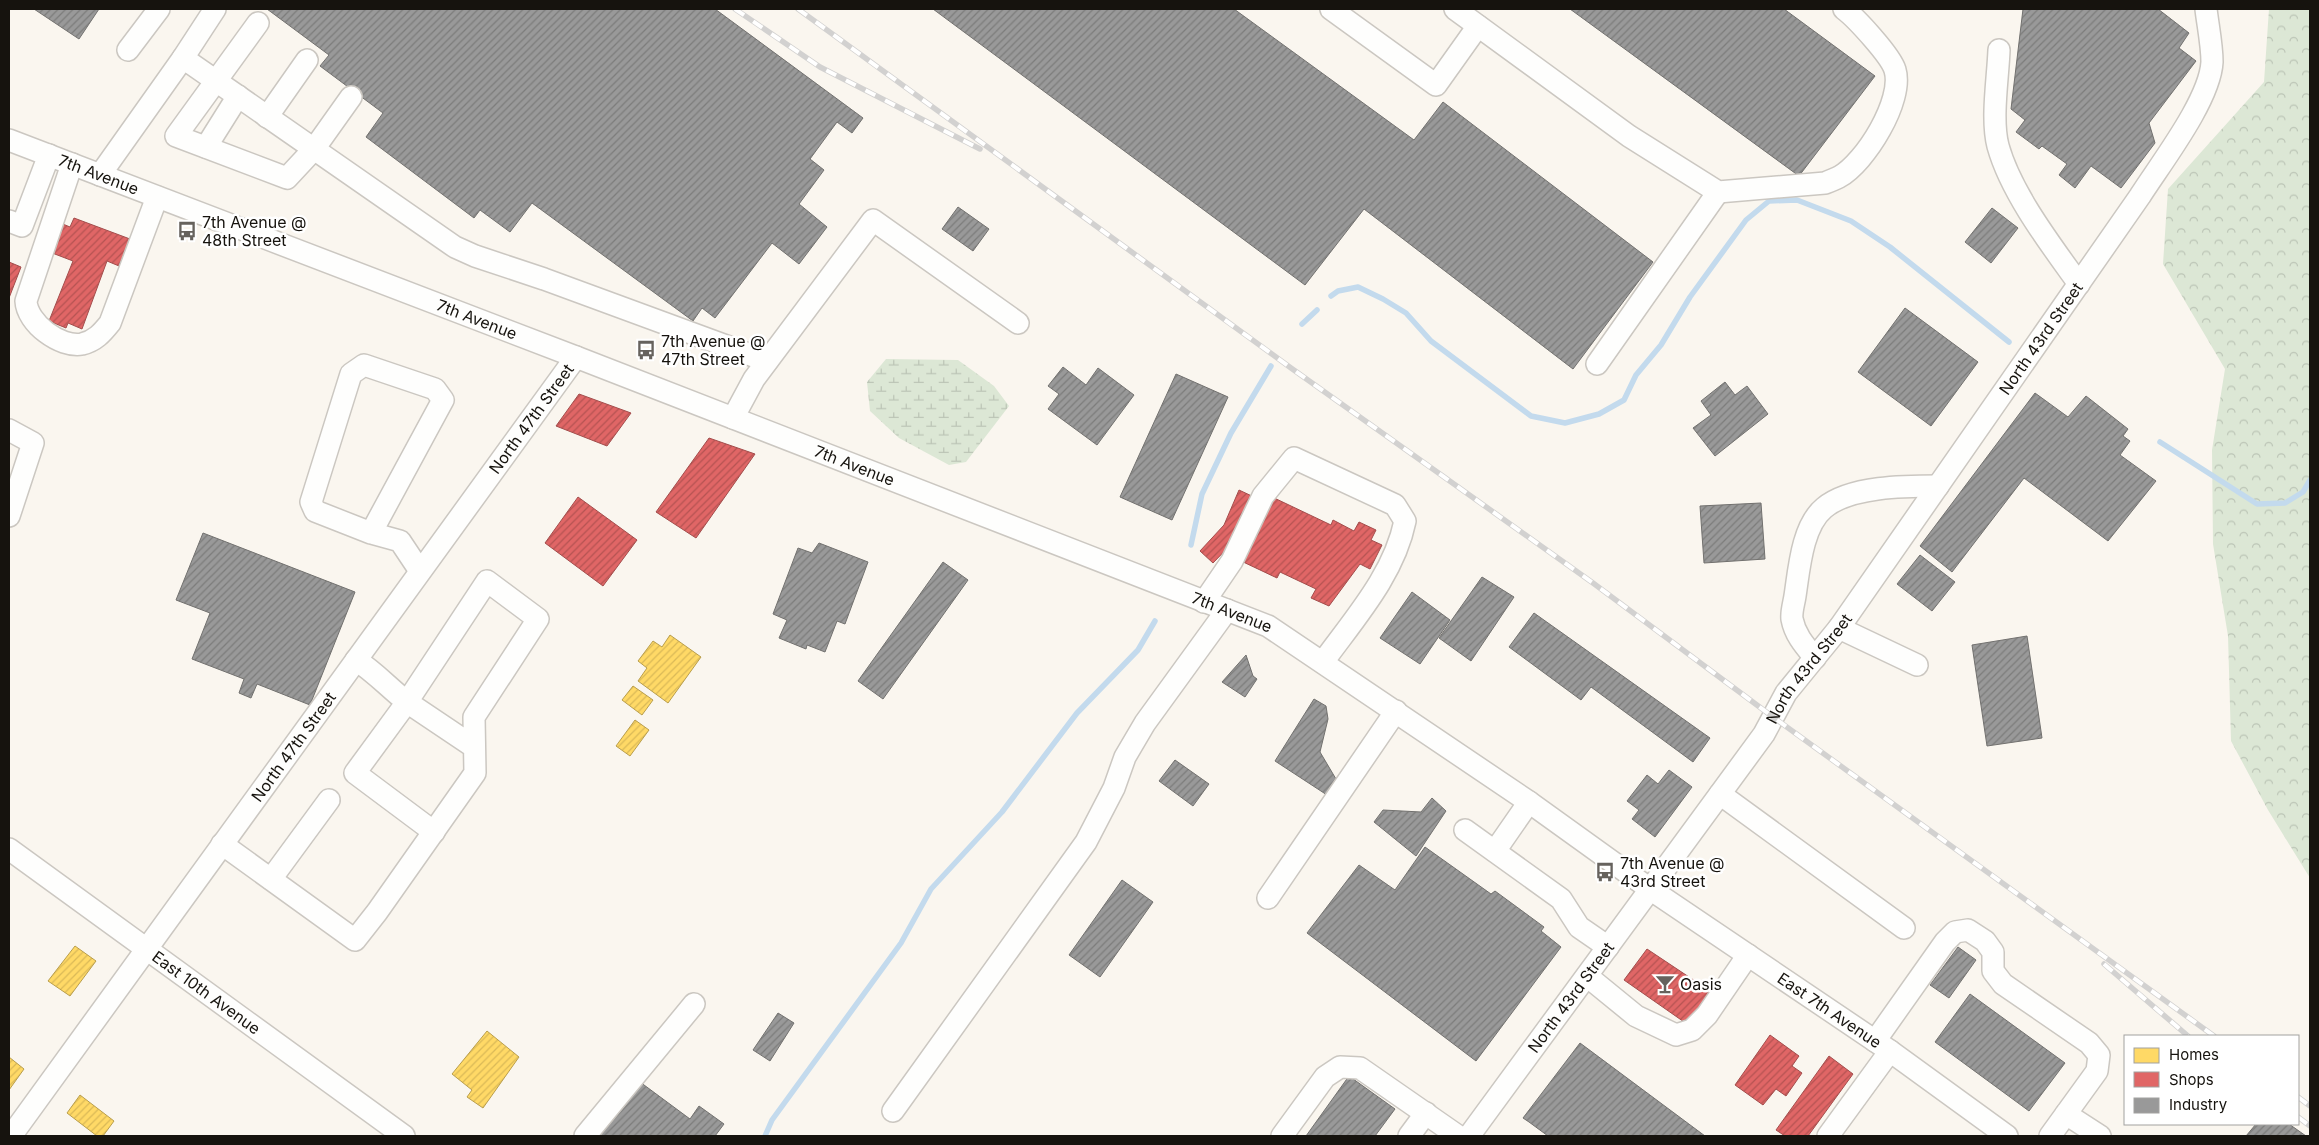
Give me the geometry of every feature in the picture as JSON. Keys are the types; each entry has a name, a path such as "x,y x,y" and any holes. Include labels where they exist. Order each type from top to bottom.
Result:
{"street":[{"path":"128,50 159,9"},
{"path":"100,175 183,58 215,9"},
{"path":"1330,9 1436,85 1478,26"},
{"path":"1455,9 1629,136 1718,192 1825,183 1841,176 1862,156 1887,118 1896,95 1895,70 1882,50 1852,15 1844,9"},
{"name":"North 43rd Street","path":"1469,1136 1764,734 1786,693 1839,628 2140,196 2186,124 2206,88 2212,63 2206,9"},
{"path":"258,23 176,136 287,178 314,149 351,97"},
{"path":"1999,50 1996,122 1998,145 2031,216 2079,284"},
{"path":"183,58 455,247 475,256 544,278 768,361"},
{"path":"267,117 307,60"},
{"path":"206,147 238,96"},
{"name":"7th Avenue","path":"9,140 576,357 1268,626 1529,802 1650,889"},
{"path":"9,221 22,226 49,155"},
{"path":"72,164 26,301 26,311 35,323 46,332 62,340 81,344 92,341 102,334 110,323 157,197"},
{"path":"1597,364 1718,192"},
{"path":"733,418 754,379 873,220 1018,323"},
{"name":"North 47th Street","path":"11,1136 576,357"},
{"path":"371,533 443,400 435,389 364,365 351,374 311,502 315,511 371,533 400,541 420,572"},
{"path":"9,430 33,443 9,516"},
{"path":"1204,602 1232,561 1263,496 1294,458 1396,505 1405,521 1398,546 1375,590 1323,662"},
{"path":"1815,658 1797,633 1792,617 1800,561 1808,531 1824,508 1850,494 1904,486 1938,486"},
{"path":"222,844 354,940 378,912 434,832 475,773 474,718 538,620 487,582 407,702 355,773 434,832"},
{"path":"893,1111 1086,842 1114,788 1125,757 1144,723 1227,610"},
{"path":"1839,628 1917,665"},
{"path":"356,660 374,672 389,688 407,702 474,747"},
{"path":"1268,898 1396,711"},
{"path":"1720,794 1904,928"},
{"path":"271,879 329,800"},
{"path":"1495,851 1529,802"},
{"path":"1465,830 1561,900 1579,927 1608,947"},
{"name":"East 10th Avenue","path":"9,849 404,1136"},
{"name":"East 7th Avenue","path":"1650,889 1883,1046 2007,1136"},
{"path":"1828,1136 1945,942 1954,932 1968,930 1985,941 1993,952 1993,971 2003,984 2089,1043 2099,1055 2097,1070 2050,1136"},
{"path":"1587,976 1636,1016 1676,1035 1692,1030 1707,1015 1748,955"},
{"path":"585,1136 694,1004"},
{"path":"1282,1136 1326,1077 1340,1067 1360,1068 1458,1136"},
{"path":"1409,1136 1426,1113"},
{"path":"2066,1114 2100,1136"}],"green space":[{"path":"2269,9 2310,9 2310,878 2268,810 2231,741 2228,636 2213,544 2212,450 2225,369 2163,264 2168,189 2264,82"},
{"path":"886,359 958,360 994,386 1009,406 966,462 949,465 899,438 870,411 867,382"}],"building: Homes":[{"path":"670,635 701,657 668,703 638,681 647,668 638,661 653,641 662,647"},
{"path":"633,686 653,700 642,715 622,700"},
{"path":"635,720 649,730 630,756 616,746"},
{"path":"75,946 96,961 70,996 48,981"},
{"path":"487,1031 519,1057 483,1108 467,1097 472,1090 452,1074"},
{"path":"9,1057 24,1069 9,1090"},
{"path":"80,1095 114,1121 103,1136 97,1136 67,1113"}],"building: Shops":[{"path":"74,218 130,239 119,266 107,261 82,329 68,323 66,328 49,321 73,261 47,251 58,222 70,227"},
{"path":"9,262 21,267 9,298"},
{"path":"579,394 631,413 607,446 556,426"},
{"path":"709,438 755,454 696,538 656,512"},
{"path":"1239,490 1256,498 1240,535 1213,563 1200,551 1224,525"},
{"path":"1270,496 1331,525 1333,520 1354,531 1359,522 1376,530 1371,540 1382,545 1370,569 1360,564 1329,606 1311,598 1316,589 1280,572 1277,578 1239,560"},
{"path":"578,497 637,540 603,586 545,543"},
{"path":"1647,949 1710,991 1687,1024 1624,980"},
{"path":"1770,1035 1799,1056 1792,1066 1802,1073 1786,1096 1776,1089 1763,1105 1735,1085"},
{"path":"1829,1056 1853,1074 1808,1136 1785,1136 1776,1130"}],"building: Industry":[{"path":"34,9 99,9 79,39"},
{"path":"267,9 715,9 863,118 852,133 837,122 810,159 824,170 799,204 827,227 799,264 772,243 715,318 702,308 693,321 532,203 510,232 480,210 474,218 366,137 383,113 320,66 329,55"},
{"path":"933,9 1234,9 1414,140 1443,102 1653,262 1573,369 1364,209 1305,285"},
{"path":"1570,9 1784,9 1875,76 1799,176"},
{"path":"2023,9 2158,9 2189,33 2179,48 2196,61 2149,123 2155,143 2121,188 2091,166 2075,188 2059,175 2067,164 2042,146 2039,149 2016,132 2025,120 2011,109"},
{"path":"958,207 989,229 973,251 942,229"},
{"path":"1992,208 2018,228 1991,263 1965,242"},
{"path":"1905,308 1978,362 1931,426 1858,372"},
{"path":"1063,367 1086,385 1098,368 1134,395 1097,445 1048,409 1059,394 1048,386"},
{"path":"1176,374 1228,397 1172,520 1120,497"},
{"path":"1725,382 1735,395 1747,386 1768,414 1715,456 1693,428 1711,415 1701,401"},
{"path":"2035,393 2068,417 2086,396 2128,429 2123,436 2130,441 2120,455 2156,481 2108,541 2024,478 1952,572 1920,546"},
{"path":"1761,503 1765,559 1704,563 1700,506"},
{"path":"203,533 355,592 310,705 257,684 251,698 239,693 244,679 192,659 210,613 176,600"},
{"path":"819,543 868,562 845,624 837,621 825,652 807,645 806,649 779,638 787,620 773,614 798,548 812,553"},
{"path":"1920,555 1955,582 1932,611 1897,584"},
{"path":"943,562 968,580 883,699 858,681"},
{"path":"1482,577 1514,597 1471,661 1439,638"},
{"path":"1412,592 1450,620 1420,664 1380,638"},
{"path":"1534,613 1710,738 1693,762 1591,687 1581,700 1509,647"},
{"path":"2027,636 2042,738 1987,746 1972,645"},
{"path":"1246,655 1253,676 1257,679 1245,697 1222,682"},
{"path":"1314,699 1326,706 1328,719 1320,752 1336,779 1327,795 1275,761"},
{"path":"1175,760 1209,784 1193,806 1159,781"},
{"path":"1669,770 1692,787 1655,837 1632,819 1639,810 1627,801 1647,775 1658,784"},
{"path":"1432,798 1446,811 1416,856 1374,822 1383,810 1421,812"},
{"path":"1425,847 1491,894 1495,891 1544,927 1541,931 1561,947 1476,1061 1307,933 1359,865 1395,890"},
{"path":"1122,880 1153,902 1100,977 1069,955"},
{"path":"1958,947 1976,960 1949,998 1930,985"},
{"path":"1970,994 2065,1063 2029,1111 1935,1042"},
{"path":"778,1013 794,1023 770,1061 753,1050"},
{"path":"1580,1043 1705,1136 1548,1136 1523,1118"},
{"path":"1349,1076 1395,1109 1375,1136 1306,1136"},
{"path":"640,1082 690,1119 699,1106 724,1124 715,1136 600,1136"},
{"path":"2255,1125 2290,1125 2306,1136 2246,1136"}],"waterway":[{"path":"1331,296 1338,291 1358,287 1383,299 1406,313 1431,341 1531,416 1565,423 1599,414 1624,400 1636,375 1661,345 1690,297 1746,220 1769,201 1797,200 1851,221 1890,247 2009,342"},
{"path":"1302,324 1317,310"},
{"path":"1191,545 1202,494 1231,433 1271,366"},
{"path":"2160,442 2257,504 2285,503 2303,492 2310,480"},
{"path":"765,1136 772,1120 901,943 931,889 1002,812 1077,713 1138,650 1155,621"}],"railway":[{"path":"735,9 820,67 980,149"},
{"path":"798,9 1291,368 1593,583 1773,717 2213,1035"},
{"path":"2104,964 2187,1035"},
{"path":"2299,1098 2310,1106"},
{"path":"2299,1118 2310,1126"}],"place":[{"name":"7th Avenue @ 48th Street","path":"187,231"},
{"name":"7th Avenue @ 47th Street","path":"646,350"},
{"name":"7th Avenue @ 43rd Street","path":"1605,872"},
{"name":"Oasis","path":"1665,984"}]}
